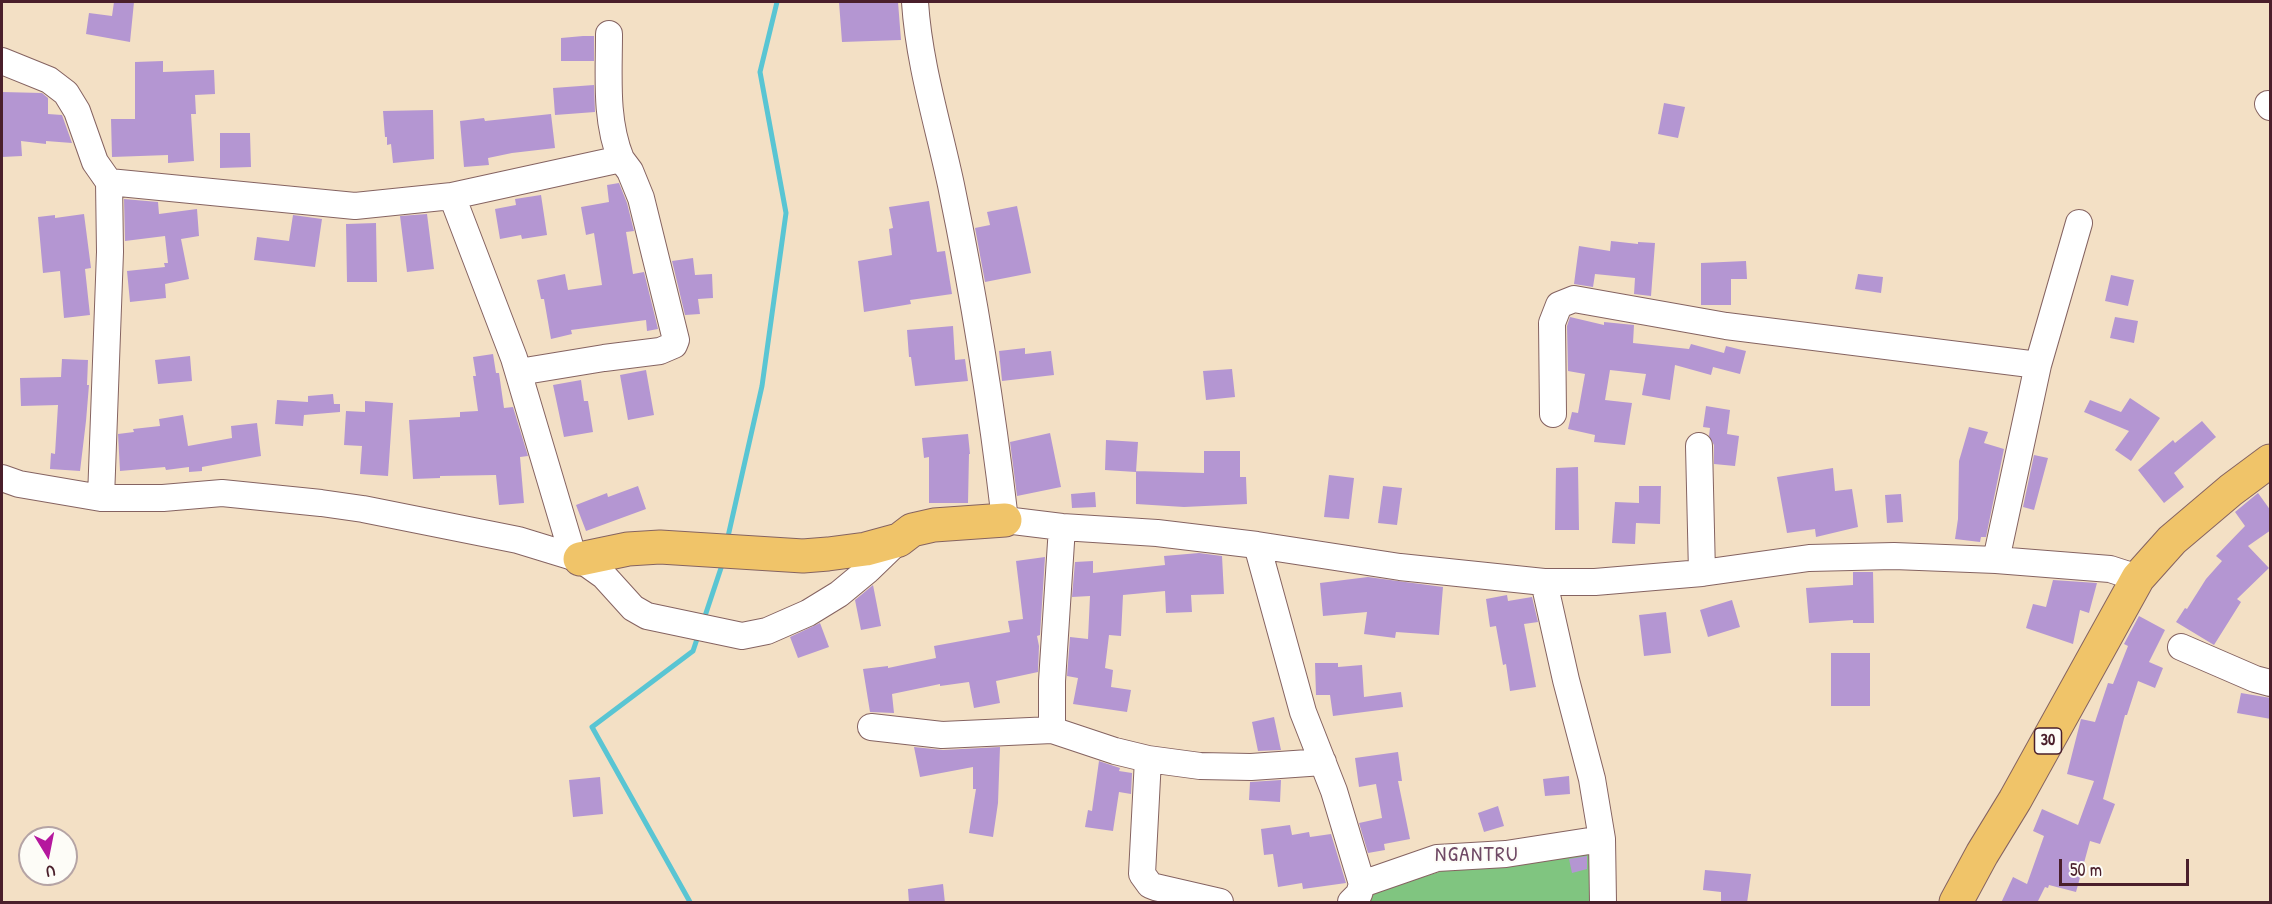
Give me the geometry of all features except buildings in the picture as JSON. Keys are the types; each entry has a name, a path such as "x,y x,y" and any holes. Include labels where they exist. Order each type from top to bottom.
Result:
{"main road":[{"name":"30","path":"1956,903 2138,578 2172,540 2231,490 2271,461"},
{"path":"576,558 628,549 660,547 803,556 866,549 899,540 912,530 934,525 1005,520"}],"street":[{"path":"915,2 926,76 973,297 1005,520 1062,527 1157,533 1257,545 1400,567 1544,582 1595,582 1702,573 1809,558 1894,556 1996,560 2110,569 2138,578"},
{"path":"519,372 660,351 674,345 675,340 641,198 630,171 621,159 612,132 609,100 609,34"},
{"path":"2,61 49,80 66,93 77,111 95,162 109,182 110,252 100,498"},
{"path":"109,182 355,206 452,196 621,159"},
{"path":"452,196 519,372 576,558"},
{"path":"1996,560 2038,365 2079,223"},
{"path":"1553,414 1552,323 1559,305 1574,299 1726,326 2038,365"},
{"path":"1699,446 1702,573"},
{"path":"2,478 30,486 100,498 163,498 222,493 321,503 363,509 518,540 576,558 604,576 633,608 647,616 742,636 767,631 818,607 861,576 899,540"},
{"path":"1052,730 1052,681 1062,527"},
{"path":"1257,545 1303,712 1334,791 1356,893 1437,858 1506,854 1602,839"},
{"path":"1544,582 1566,680 1592,778 1602,839 1603,903"},
{"path":"2181,647 2255,679 2271,683"},
{"path":"871,727 942,735 1052,730 1115,751 1148,759 1200,766 1241,767 1323,762"},
{"path":"1148,759 1142,874 1150,885 1155,887 1220,903"}],"green space":[{"path":"1593,847 1592,902 1365,902 1370,894 1442,871 1507,863"}],"waterway":[{"path":"727,541 762,386 786,213 760,72 777,2"},
{"path":"703,622 723,562"},
{"path":"690,902 592,727 693,651 699,633"}],"district":[{"name":"NGANTRU","path":"1477,855"}]}
